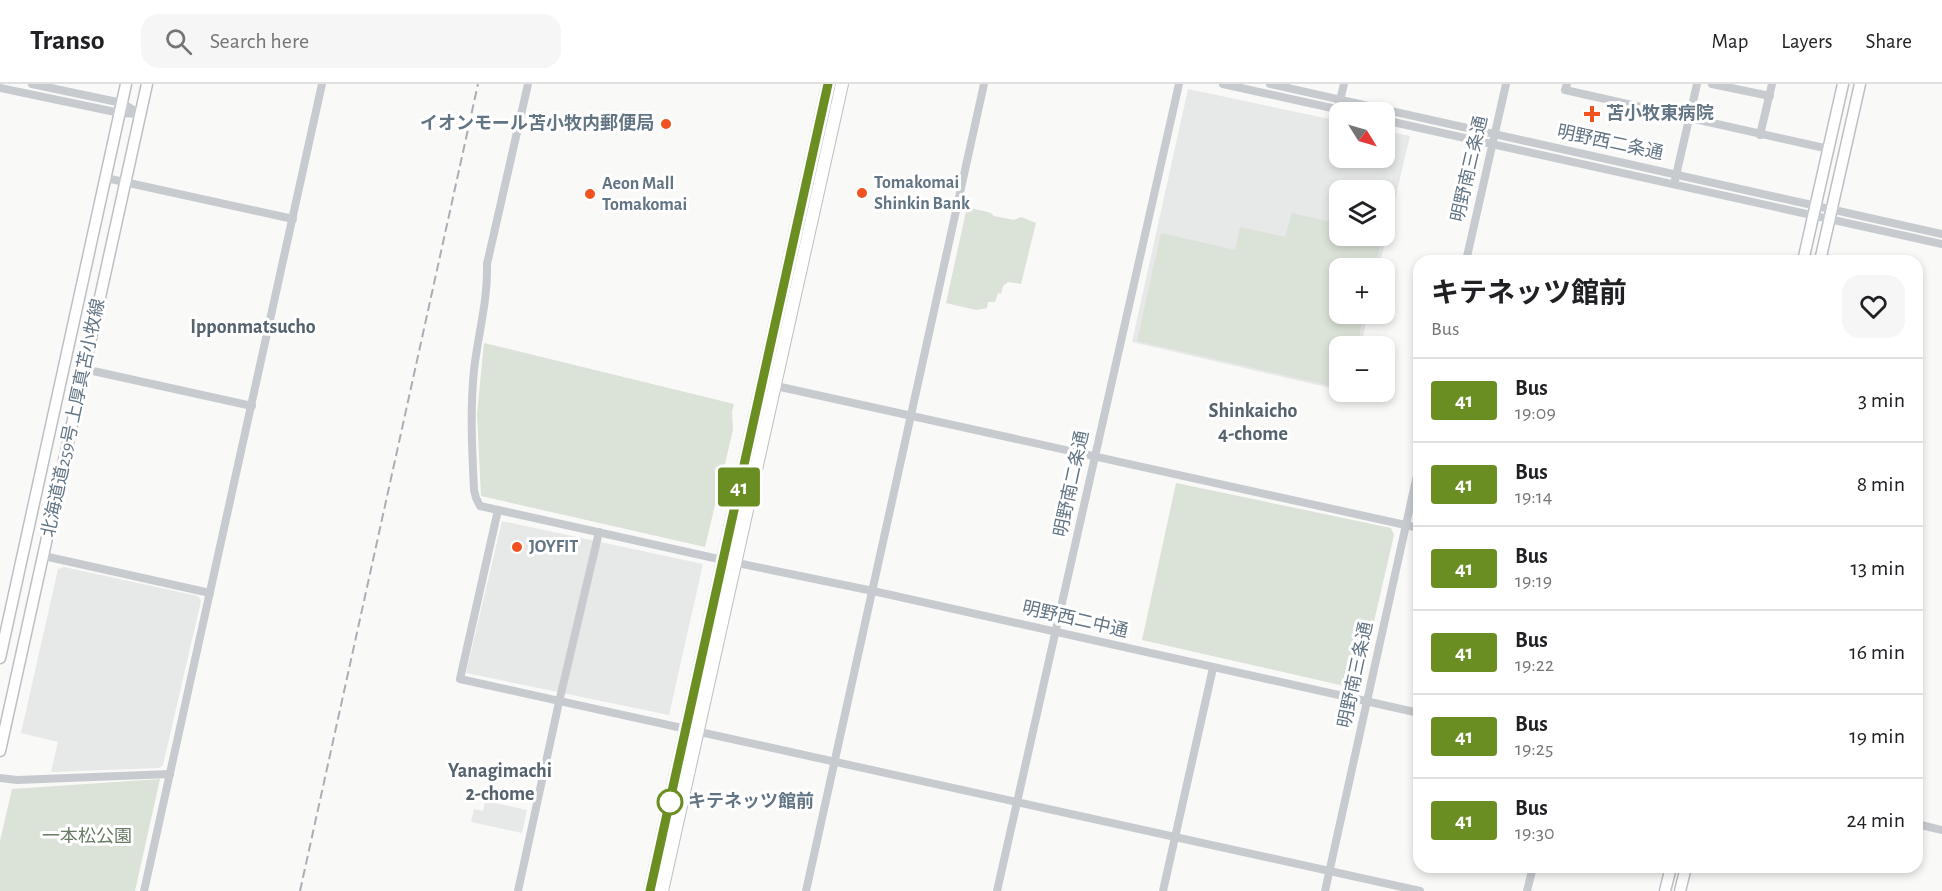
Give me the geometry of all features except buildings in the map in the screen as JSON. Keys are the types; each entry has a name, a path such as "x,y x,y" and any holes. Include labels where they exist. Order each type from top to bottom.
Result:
{"highway":[{"path":"662,891 763,382 828,84"},
{"path":"729,561 776,386 842,84"},
{"path":"650,891 692,731"}],"main road":[{"name":"北海道道259号 上厚真苫小牧線","path":"0,658 126,84"},
{"name":"北海道道259号 上厚真苫小牧線","path":"0,751 147,84"},
{"path":"1804,255 1844,84"},
{"path":"1821,255 1860,84"},
{"path":"1665,891 1670,873"},
{"path":"1680,891 1684,873"}],"street":[{"path":"32,84 140,114"},
{"path":"144,891 322,84"},
{"path":"528,84 488,264 488,290 474,369 471,417 474,490 480,506 498,510 460,679 1420,891"},
{"path":"806,891 984,84"},
{"name":"明野南二条通","path":"998,891 1179,84"},
{"path":"1223,84 1329,108"},
{"name":"明野西二条通","path":"1270,84 1340,99 1674,186 1942,234"},
{"path":"1339,102 1344,84"},
{"name":"明野南三条通","path":"1467,255 1506,84"},
{"path":"1567,84 1565,90 1829,149"},
{"path":"1674,186 1697,84"},
{"path":"1712,84 1770,96"},
{"path":"1760,135 1772,84"},
{"path":"0,88 121,108"},
{"name":"明野西二条通","path":"1395,122 1676,175 1814,211"},
{"path":"106,178 292,219"},
{"name":"明野西二条通","path":"1830,214 1942,244"},
{"path":"84,369 252,406"},
{"path":"763,382 1413,527"},
{"name":"明野南三条通","path":"1325,891 1413,493"},
{"name":"明野西二中通","path":"498,510 1413,712"},
{"path":"518,891 599,532"},
{"path":"44,556 210,593"},
{"path":"1163,891 1213,668"},
{"path":"0,778 16,780 170,774"},
{"path":"1923,825 1942,830"},
{"path":"1527,891 1532,873"}],"shaded area":[{"path":"1188,89 1329,119 1329,168 1395,168 1395,133 1410,136 1395,200 1395,180 1329,180 1329,246 1384,246 1381,258 1329,258 1329,324 1366,324 1363,336 1329,336 1329,388 1132,342"},
{"path":"502,521 703,564 669,715 466,673"},
{"path":"64,567 198,596 201,601 163,765 159,768 51,772 58,742 21,733 58,569"},
{"path":"485,801 527,810 522,833 471,822 474,809 483,811"}],"green space":[{"path":"967,207 991,213 994,216 1014,220 1021,217 1036,223 1021,284 1008,282 1003,286 1001,294 998,293 995,302 988,302 987,308 976,310 946,303"},
{"path":"1292,213 1329,222 1329,246 1380,246 1377,258 1329,258 1329,324 1362,324 1359,336 1329,336 1329,385 1137,341 1161,233 1235,250 1240,227 1285,237"},
{"path":"484,343 734,404 733,430 705,547 481,496 477,414"},
{"path":"1176,483 1391,528 1394,535 1360,682 1353,688 1142,640"},
{"name":"一本松公園","path":"160,779 135,891 0,891 0,841 12,789"}],"railway":[{"path":"300,891 478,84"}],"bus line":[{"name":"41","path":"650,891 828,84"}],"place":[{"name":"苫小牧東病院","path":"1592,114"},
{"name":"イオンモール苫小牧内郵便局","path":"666,124"},
{"name":"Tomakomai Shinkin Bank","path":"862,193"},
{"name":"Aeon Mall Tomakomai","path":"590,194"},
{"name":"JOYFIT","path":"517,547"},
{"name":"キテネッツ館前","path":"670,802"}],"district":[{"name":"Ipponmatsucho","path":"253,327"},
{"name":"Shinkaicho 4-chome","path":"1253,422"},
{"name":"Yanagimachi 2-chome","path":"500,782"}]}
